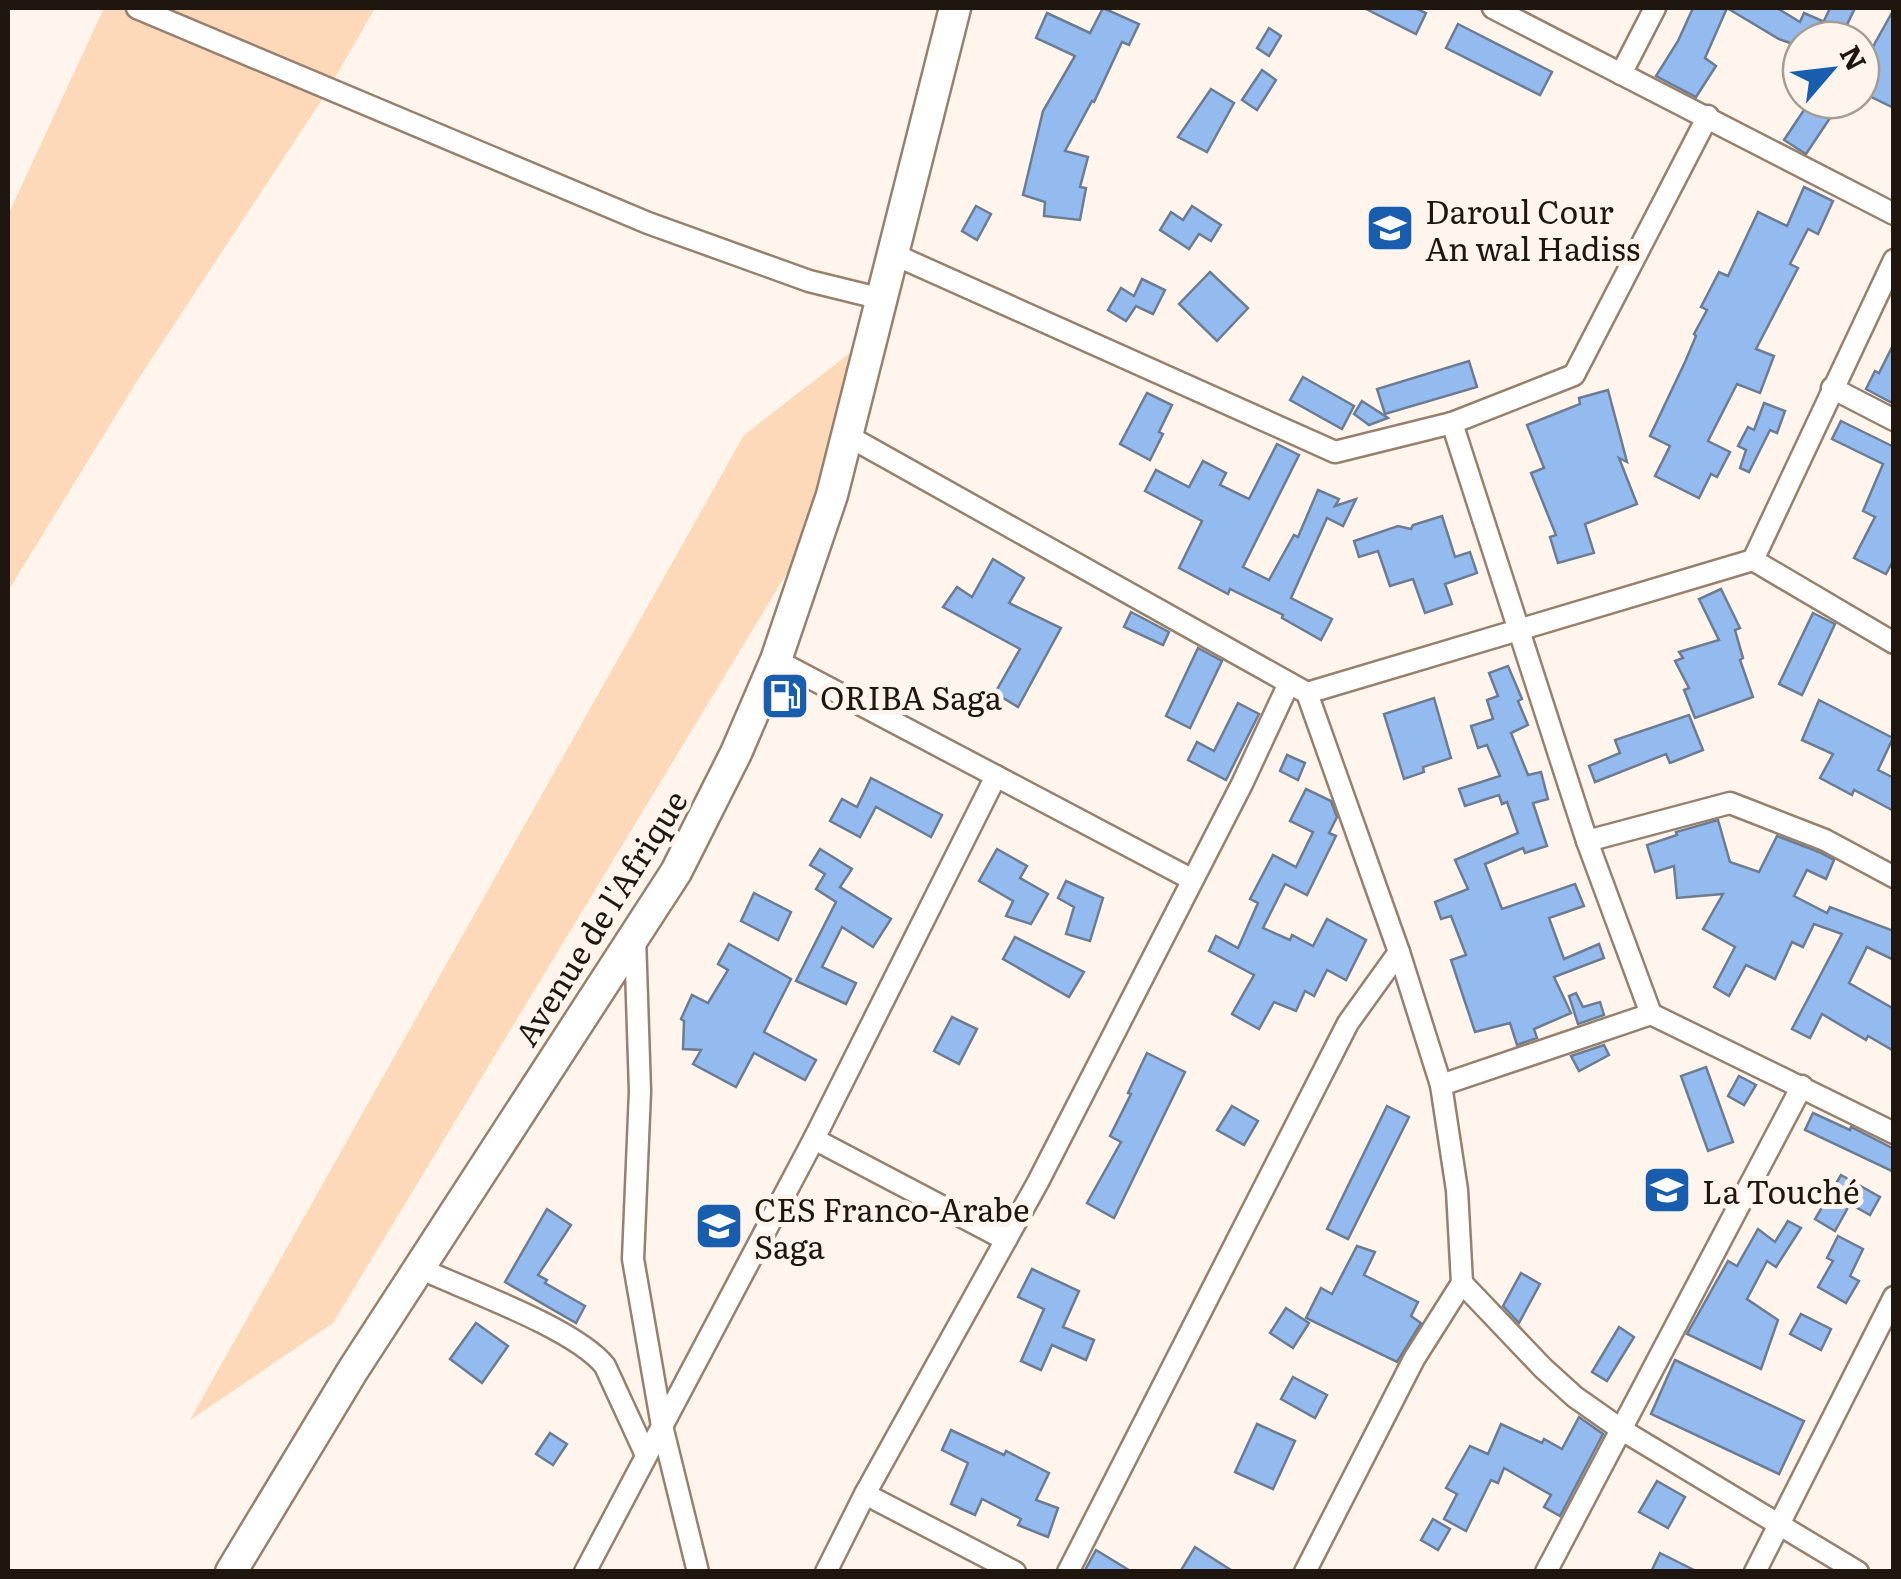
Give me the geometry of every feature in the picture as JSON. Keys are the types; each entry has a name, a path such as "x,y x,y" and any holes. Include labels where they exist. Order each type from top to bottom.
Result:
{"main road":[{"name":"Avenue de l'Afrique","path":"231,1572 353,1370 694,837 776,660 827,512 848,436 955,8"}],"street":[{"path":"137,8 648,224 809,281 882,298"},
{"path":"1493,8 1894,214"},
{"path":"1621,74 1656,8"},
{"path":"893,254 1335,452 1452,424 1574,375 1708,116"},
{"path":"1753,560 1894,260"},
{"path":"1832,388 1894,420"},
{"path":"1452,424 1587,842 1651,1014 1894,1132"},
{"path":"848,436 1298,688 1400,952 1441,1085 1458,1190 1462,1283 1414,1360 1305,1572"},
{"path":"826,1572 864,1494 1006,1240 1242,784 1298,688 1753,560 1894,643"},
{"path":"776,660 1192,879"},
{"path":"585,1572 814,1139 996,776"},
{"path":"1587,842 1732,804 1825,840 1894,877"},
{"path":"634,935 640,1091 633,1259 662,1426 698,1572"},
{"path":"1068,1572 1348,1022 1400,952"},
{"path":"1441,1085 1651,1014"},
{"path":"1546,1572 1802,1086"},
{"path":"814,1139 1006,1240"},
{"path":"421,1269 572,1338 596,1354 646,1455"},
{"path":"1462,1283 1542,1368 1575,1397 1622,1430 1858,1572"},
{"path":"1754,1572 1894,1297"},
{"path":"864,1494 1015,1572"}],"shaded area":[{"path":"104,8 375,8 325,95 137,381 8,591 8,215"},
{"path":"880,330 810,535 333,1323 190,1420 744,435"}],"building":[{"path":"1103,8 1139,24 1129,45 1122,42 1065,151 1088,157 1080,187 1086,188 1080,220 1044,216 1045,202 1023,195 1043,111 1075,56 1036,38 1047,13 1090,33"},
{"path":"1364,8 1415,8 1426,13 1416,34"},
{"path":"1693,8 1727,8 1705,58 1716,66 1696,97 1656,76"},
{"path":"1727,8 1777,8 1797,20 1781,20 1779,39"},
{"path":"1830,8 1855,8 1849,20 1824,20"},
{"path":"1894,9 1894,108 1881,102 1881,32"},
{"path":"1804,13 1820,20 1801,20"},
{"path":"1458,24 1552,72 1540,95 1446,48"},
{"path":"1269,28 1281,36 1269,56 1257,48"},
{"path":"1262,70 1276,80 1257,110 1242,100"},
{"path":"1211,89 1234,103 1207,152 1178,137"},
{"path":"1797,120 1829,120 1806,154 1784,140"},
{"path":"1804,187 1833,201 1818,234 1808,229 1790,264 1798,268 1756,349 1774,356 1760,393 1737,384 1708,441 1730,452 1717,477 1711,474 1699,498 1655,476 1670,446 1650,436 1707,310 1701,307 1719,272 1728,276 1758,212 1787,226"},
{"path":"976,206 991,214 977,240 962,231"},
{"path":"1192,206 1221,225 1211,241 1199,234 1189,249 1160,230 1171,212 1183,220"},
{"path":"1210,272 1248,308 1217,341 1179,304"},
{"path":"1142,279 1165,290 1153,314 1136,306 1126,321 1108,310 1121,288 1134,296"},
{"path":"1894,343 1894,404 1866,389"},
{"path":"1469,361 1477,387 1385,414 1377,389"},
{"path":"1303,377 1354,406 1342,429 1290,400"},
{"path":"1608,390 1627,462 1619,458 1637,504 1585,524 1594,553 1558,563 1550,537 1556,535 1531,473 1544,468 1527,425 1580,404 1579,398"},
{"path":"1147,393 1172,405 1150,460 1120,444"},
{"path":"1362,401 1388,418 1369,425 1354,414"},
{"path":"1764,403 1785,411 1777,433 1770,430 1749,472 1740,468 1746,450 1738,446 1748,427 1754,430"},
{"path":"1841,421 1892,446 1894,443 1894,559 1886,574 1854,558 1875,517 1863,511 1883,464 1832,439"},
{"path":"1277,444 1299,455 1243,567 1269,580 1294,535 1298,537 1318,490 1339,499 1335,506 1356,499 1343,526 1327,518 1291,598 1332,619 1321,640 1282,618 1283,615 1230,589 1228,594 1179,568 1202,521 1145,491 1156,470 1189,487 1203,461 1226,473 1220,485 1249,499"},
{"path":"1442,516 1455,557 1470,552 1477,573 1445,584 1452,604 1425,613 1413,579 1390,586 1378,551 1359,557 1354,541 1398,526 1411,529"},
{"path":"993,559 1024,578 1009,603 1061,628 1018,707 995,693 1020,649 943,607 957,587 972,597"},
{"path":"1721,589 1740,628 1735,630 1743,658 1740,660 1753,697 1695,718 1684,690 1689,688 1675,661 1683,658 1679,652 1719,640 1699,599"},
{"path":"1131,612 1169,632 1163,645 1124,627"},
{"path":"1813,613 1835,624 1802,695 1779,684"},
{"path":"1198,648 1222,661 1190,728 1166,716"},
{"path":"1508,666 1528,725 1511,733 1528,775 1541,772 1548,799 1533,803 1547,846 1525,853 1523,848 1485,864 1502,909 1575,884 1584,906 1549,918 1564,959 1599,944 1604,958 1554,977 1571,1013 1534,1029 1537,1038 1517,1045 1510,1023 1475,1032 1451,960 1466,955 1451,916 1441,919 1435,902 1468,889 1455,860 1518,833 1507,802 1502,804 1499,795 1465,806 1459,789 1500,776 1487,745 1478,748 1471,726 1493,719 1487,700 1498,696 1489,673"},
{"path":"1434,698 1451,758 1423,767 1424,772 1404,779 1384,714"},
{"path":"1819,700 1893,738 1878,770 1894,778 1894,811 1820,778 1833,754 1802,740"},
{"path":"1238,703 1259,714 1226,780 1188,760 1197,742 1214,751"},
{"path":"1689,715 1703,750 1670,763 1666,754 1595,782 1589,766 1620,753 1615,740"},
{"path":"1287,755 1305,763 1298,780 1280,771"},
{"path":"871,778 942,815 931,837 876,807 860,837 830,821 842,799 857,807"},
{"path":"1306,789 1331,801 1337,817 1329,833 1336,836 1307,895 1285,884 1263,928 1290,940 1292,935 1313,946 1327,919 1366,940 1346,980 1327,970 1314,996 1305,991 1296,1011 1274,1002 1259,1029 1232,1014 1254,975 1209,951 1216,936 1238,948 1258,903 1250,899 1273,855 1296,867 1313,832 1290,821"},
{"path":"1718,820 1730,862 1759,872 1777,836 1819,852 1834,860 1826,879 1807,870 1794,896 1827,913 1830,907 1894,931 1894,960 1867,947 1849,983 1894,1009 1894,1051 1868,1036 1866,1040 1822,1014 1810,1038 1792,1029 1842,934 1814,924 1803,947 1792,942 1775,979 1746,965 1729,996 1714,987 1735,947 1703,929 1723,894 1677,898 1674,866 1655,872 1647,845"},
{"path":"820,849 852,869 840,887 891,919 873,947 842,927 822,967 856,983 846,1004 796,981 836,902 816,889 825,874 810,865"},
{"path":"997,849 1027,866 1020,878 1048,894 1031,924 1006,916 1013,901 979,881"},
{"path":"1066,881 1103,898 1090,941 1066,934 1074,907 1058,898"},
{"path":"754,893 791,912 778,940 741,921"},
{"path":"1015,937 1084,972 1069,997 1003,959"},
{"path":"729,944 791,979 764,1032 816,1060 805,1080 754,1053 736,1087 693,1064 701,1050 683,1049 681,1019 692,995 708,1003 728,970 718,964"},
{"path":"1576,993 1583,1007 1600,1002 1604,1015 1578,1024 1569,996"},
{"path":"952,1017 977,1029 959,1064 934,1051"},
{"path":"1604,1045 1609,1055 1579,1071 1571,1056"},
{"path":"1147,1053 1185,1072 1114,1218 1087,1203 1121,1142 1110,1136"},
{"path":"1706,1067 1733,1142 1708,1151 1681,1076"},
{"path":"1739,1076 1756,1085 1744,1105 1728,1096"},
{"path":"1232,1106 1258,1121 1244,1145 1217,1130"},
{"path":"1387,1106 1409,1117 1348,1239 1327,1229"},
{"path":"1813,1113 1894,1149 1894,1172 1805,1130"},
{"path":"1841,1175 1880,1197 1870,1215 1850,1204 1835,1231 1815,1219"},
{"path":"547,1209 571,1225 538,1275 585,1306 576,1323 505,1282"},
{"path":"1788,1221 1801,1228 1776,1267 1767,1261 1747,1299 1778,1320 1761,1369 1687,1334 1728,1261 1737,1266 1758,1229 1775,1242"},
{"path":"1838,1236 1863,1249 1850,1276 1859,1281 1846,1303 1818,1287 1833,1261 1827,1258"},
{"path":"1357,1246 1375,1252 1364,1275 1418,1302 1411,1316 1421,1323 1397,1362 1306,1318 1321,1288 1332,1294"},
{"path":"1032,1269 1079,1291 1063,1327 1094,1340 1086,1360 1052,1345 1041,1370 1021,1361 1044,1309 1018,1297"},
{"path":"1521,1273 1540,1284 1519,1323 1503,1306"},
{"path":"1286,1308 1309,1323 1293,1348 1270,1333"},
{"path":"1801,1314 1831,1329 1821,1350 1790,1334"},
{"path":"476,1323 508,1346 482,1383 450,1359"},
{"path":"1619,1327 1634,1337 1607,1381 1592,1372"},
{"path":"1675,1360 1804,1421 1779,1474 1651,1414"},
{"path":"1293,1377 1327,1395 1315,1418 1281,1399"},
{"path":"1579,1417 1603,1434 1560,1516 1544,1507 1551,1495 1504,1468 1498,1483 1491,1480 1466,1531 1444,1519 1457,1494 1446,1488 1470,1446 1488,1454 1501,1424 1562,1449"},
{"path":"1257,1424 1295,1441 1273,1489 1235,1472"},
{"path":"951,1430 1049,1473 1036,1500 1058,1508 1048,1537 1018,1525 1021,1519 982,1499 975,1515 951,1504 968,1463 942,1450"},
{"path":"550,1433 567,1444 553,1465 536,1454"},
{"path":"1657,1481 1685,1497 1668,1528 1639,1512"},
{"path":"1433,1519 1450,1529 1438,1550 1421,1540"},
{"path":"1195,1547 1234,1572 1180,1572"},
{"path":"1096,1550 1132,1572 1084,1572"},
{"path":"1660,1553 1698,1572 1651,1572"}],"place":[{"name":"Daroul Cour An wal Hadiss","path":"1390,228"},
{"name":"ORIBA Saga","path":"785,696"},
{"name":"La Touché","path":"1667,1190"},
{"name":"CES Franco-Arabe Saga","path":"719,1226"}]}
